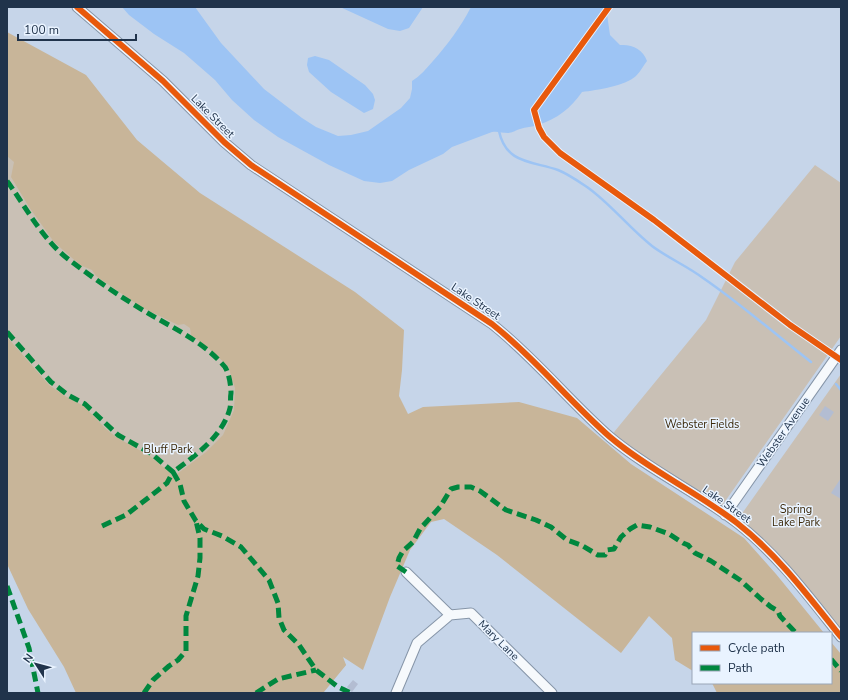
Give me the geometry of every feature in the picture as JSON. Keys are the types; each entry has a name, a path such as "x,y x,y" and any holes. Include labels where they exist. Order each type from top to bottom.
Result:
{"street":[{"name":"Lake Street","path":"77,7 163,81 224,142 250,165 492,324 514,343 580,410 610,437 652,468 726,515 750,533 775,557 841,637"},
{"name":"Webster Avenue","path":"726,515 841,350"},
{"path":"396,693 417,643 450,615 406,572"},
{"name":"Mary Lane","path":"450,615 471,612 552,693"}],"green space":[{"name":"Bluff Park","path":"7,145 264,369 329,632 346,665 323,693 7,398"},
{"name":"Webster Fields","path":"815,165 841,183 841,336 719,510 610,437 706,320 735,262"},
{"name":"Spring Lake Park","path":"841,374 841,637 790,574 736,522"}],"shaded area":[{"path":"7,32 86,75 137,140 200,193 355,292 404,330 399,396 408,414 423,407 519,402 577,418 631,464 744,538 776,574 823,632 692,632 692,670 675,660 672,638 649,616 621,653 497,555 444,519 431,522 410,550 390,597 363,670 343,657 346,665 323,693 76,693 64,667 28,609 7,564 7,337 49,385 65,396 84,406 116,437 150,456 173,477 206,452 223,435 234,410 235,388 228,366 191,335 190,328 184,324 178,325 141,307 96,276 92,270 80,265 54,242 29,207 11,177 14,162 7,156"},
{"path":"832,643 841,654 841,693 717,693 712,684 832,684"}],"water":[{"path":"122,7 195,7 221,43 264,89 316,127 338,136 368,131 401,108 410,98 412,81 423,72 444,48 458,29 471,7 606,7 610,35 620,45 633,46 640,50 647,61 636,76 625,82 610,87 582,92 563,112 545,123 522,128 510,133 492,132 452,147 443,154 409,170 392,181 380,183 364,181 329,165 278,137 254,120 232,100 215,80 184,53 154,34 129,15"},
{"path":"340,7 423,7 409,28 400,31 388,29"},
{"path":"315,56 329,60 365,85 373,94 375,100 373,109 364,113 331,92 309,72 307,65 308,58"}],"building":[{"path":"825,406 834,412 828,421 819,415"},
{"path":"841,478 841,499 831,493"},
{"path":"353,680 358,684 352,692 347,687"}],"waterway":[{"path":"499,131 502,142 514,155 521,160 558,170 587,187 652,246 717,288 811,362"},
{"path":"836,384 841,390"}],"marked path":[{"path":"7,181 42,232 68,259 126,300 198,343 208,350 225,367 231,387 230,406 226,418 215,436 199,452 173,472 180,484 184,501 196,521 204,529 222,536 241,547 269,580 278,603 279,618 284,630 299,645 316,670 338,687 351,693"},
{"path":"7,332 51,382 68,395 85,404 118,435 152,454 173,472 167,483 126,515 102,526"},
{"path":"406,572 397,566 403,551 413,542 420,529 440,507 451,489 458,487 471,487 480,491 506,510 536,520 551,527 567,540 581,545 598,555 605,555 607,550 614,549 621,537 637,525 650,527 669,534 688,545 695,553 711,561 740,580 761,599 778,611 780,616 795,632"},
{"path":"144,693 153,680 178,660 186,651 186,616 198,576 200,558 200,538 196,521"},
{"path":"7,586 29,648 38,693"},
{"path":"832,660 841,671"},
{"path":"256,693 278,679 316,670"}],"cycle path":[{"path":"77,7 163,81 224,142 251,165 492,324 523,351 610,437 657,471 722,512 752,535 805,592 841,637"},
{"path":"609,7 534,110 539,128 544,137 560,153 654,220 790,325 841,360"}]}
